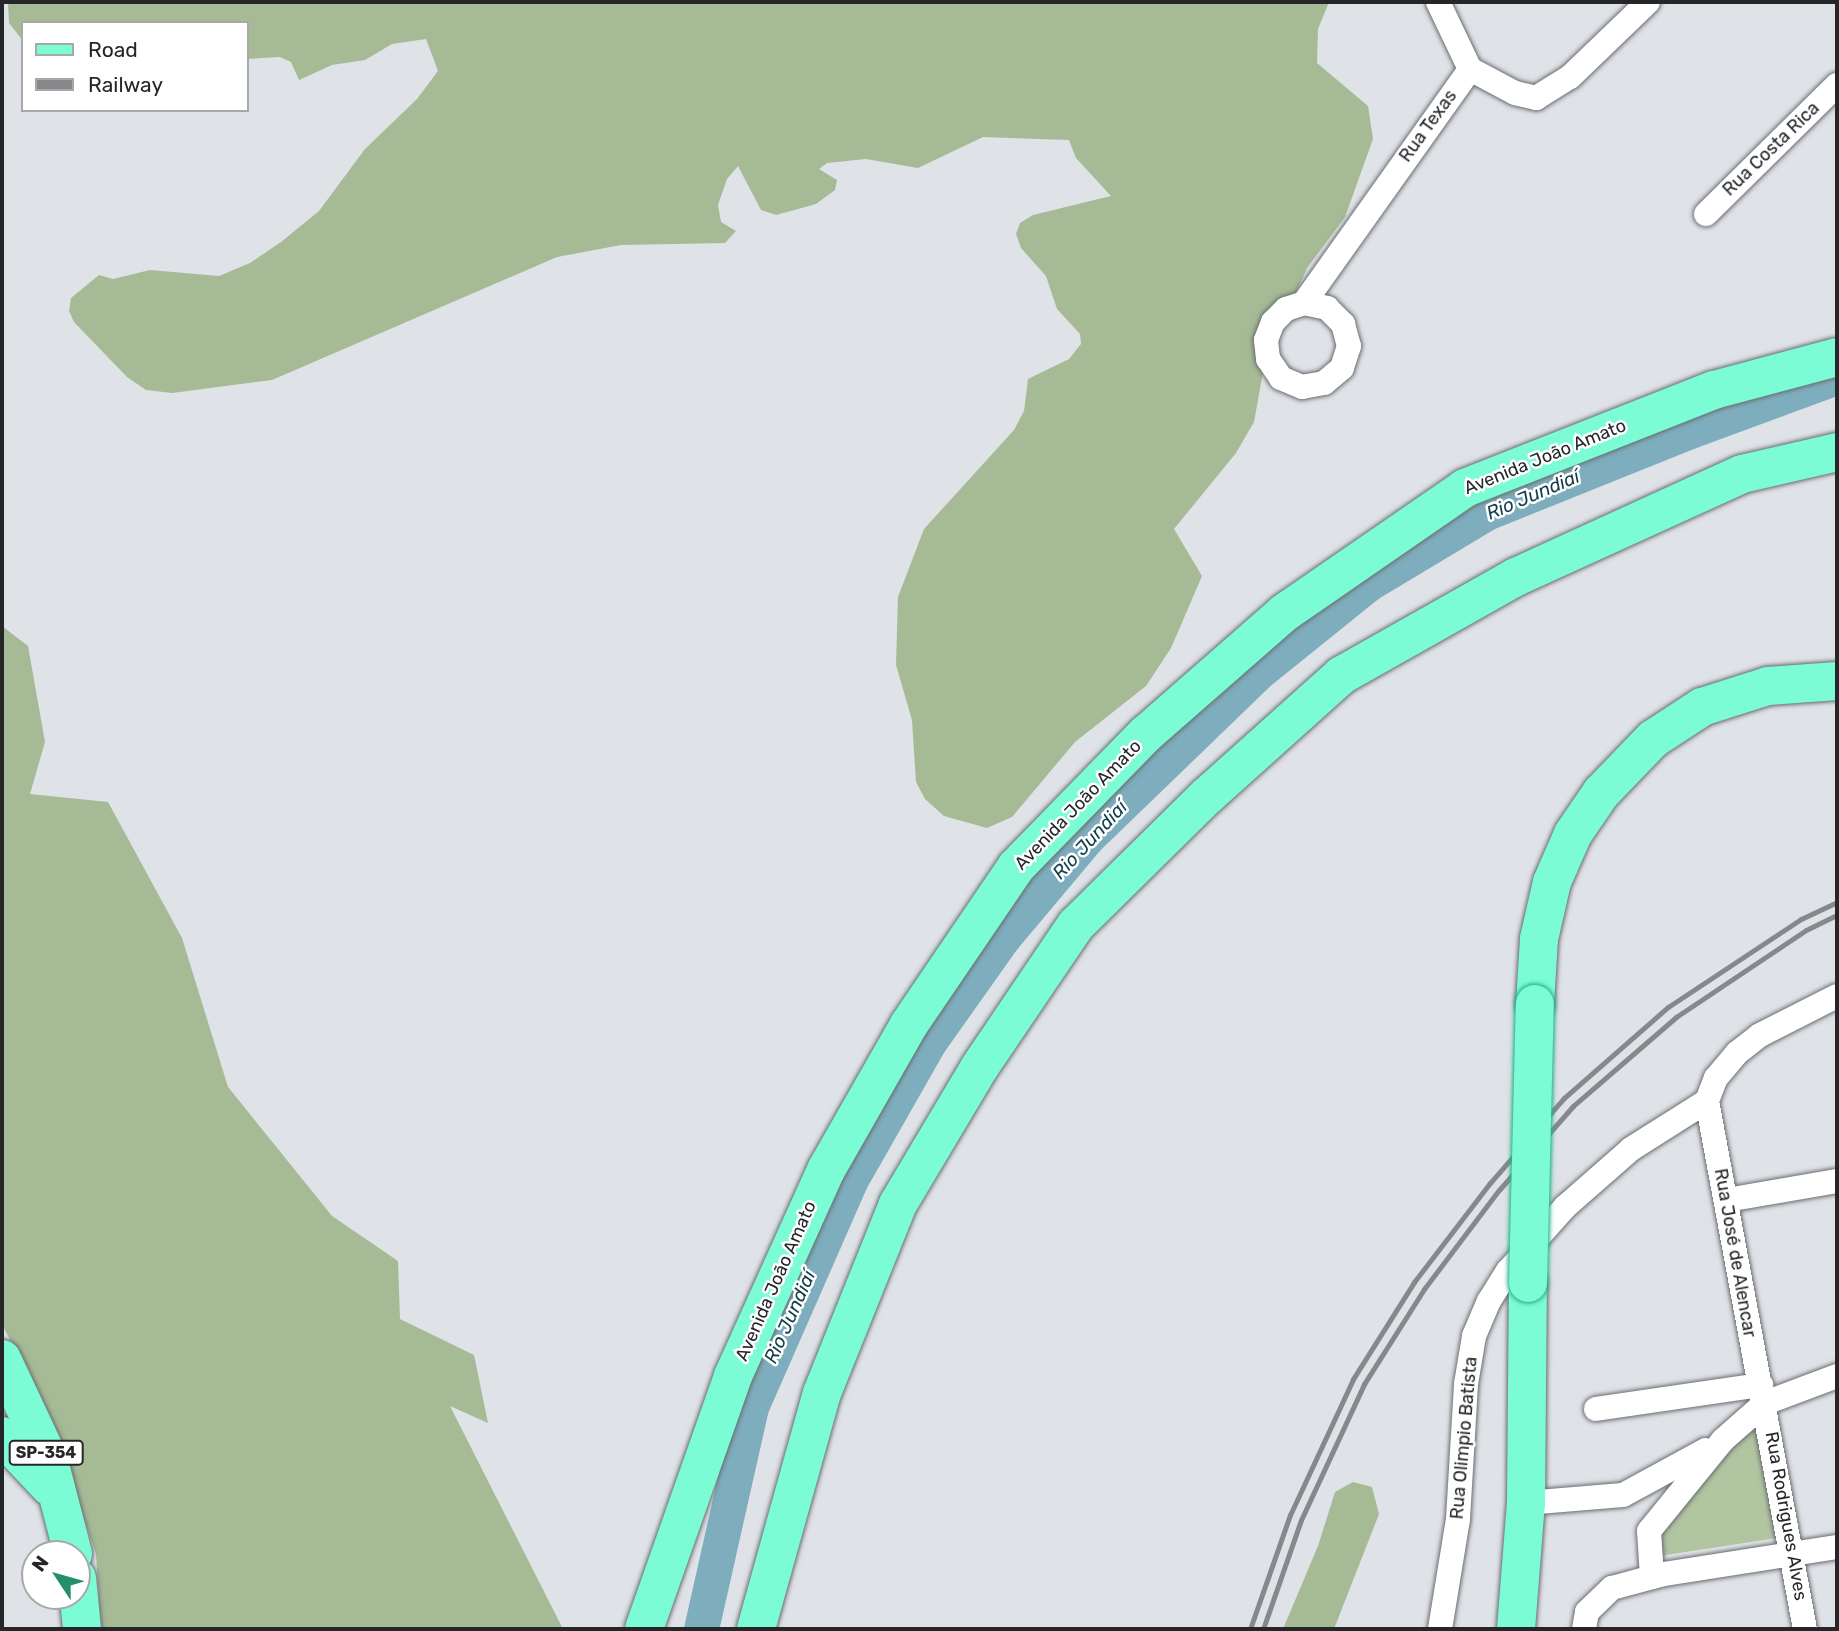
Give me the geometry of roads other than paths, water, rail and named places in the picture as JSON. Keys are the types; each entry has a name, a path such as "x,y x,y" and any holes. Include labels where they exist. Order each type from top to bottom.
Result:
{"main road":[{"name":"Avenida João Amato","path":"644,1629 733,1376 826,1170 908,1026 1016,867 1146,734 1284,613 1465,488 1714,390 1837,357"},
{"path":"756,1629 821,1393 898,1203 979,1068 1076,925 1207,796 1342,675 1516,577 1742,474 1837,452"},
{"path":"1516,1629 1522,1590 1526,1503 1535,1004 1539,939 1552,882 1573,834 1601,793 1653,739 1702,707 1768,686 1837,681"},
{"name":"SP-354","path":"2,1359 33,1419 60,1500 70,1540"},
{"path":"2,1436 60,1500"},
{"path":"1522,1590 1530,1629"},
{"path":"80,1610 82,1629"}],"street":[{"path":"1438,2 1441,16 1470,69 1515,93 1536,98 1570,77 1647,2"},
{"name":"Rua Texas","path":"1304,303 1327,308 1343,324 1349,346 1342,368 1324,383 1302,387 1281,377 1268,359 1266,340 1273,322 1286,309 1304,303 1470,69"},
{"name":"Rua Costa Rica","path":"1706,214 1837,85"},
{"path":"1707,1101 1716,1078 1737,1053 1837,996"},
{"name":"Rua José de Alencar","path":"1707,1101 1763,1394"},
{"name":"Rua Olimpio Batista","path":"1440,1629 1458,1519 1466,1384 1474,1336 1489,1301 1508,1272 1565,1207 1631,1149 1707,1101"},
{"path":"1727,1200 1837,1181"},
{"path":"1596,1409 1763,1394 1837,1376"},
{"path":"1652,1577 1649,1531 1763,1394"},
{"name":"Rua Rodrigues Alves","path":"1763,1394 1805,1629"},
{"path":"1526,1503 1623,1495 1724,1440"},
{"path":"1584,1629 1587,1612 1600,1596 1652,1577 1837,1547"}],"waterway":[{"name":"Rio Jundiaí","path":"701,1629 751,1407 850,1181 930,1041 1003,938 1087,838 1259,672 1368,584 1486,513 1690,431 1837,377"}],"railway":[{"path":"1250,1629 1290,1515 1353,1379 1414,1282 1490,1183 1564,1098 1668,1007 1801,919 1837,902"},
{"path":"1263,1629 1301,1520 1364,1384 1424,1289 1499,1190 1573,1106 1676,1017 1806,930 1837,915"}]}
